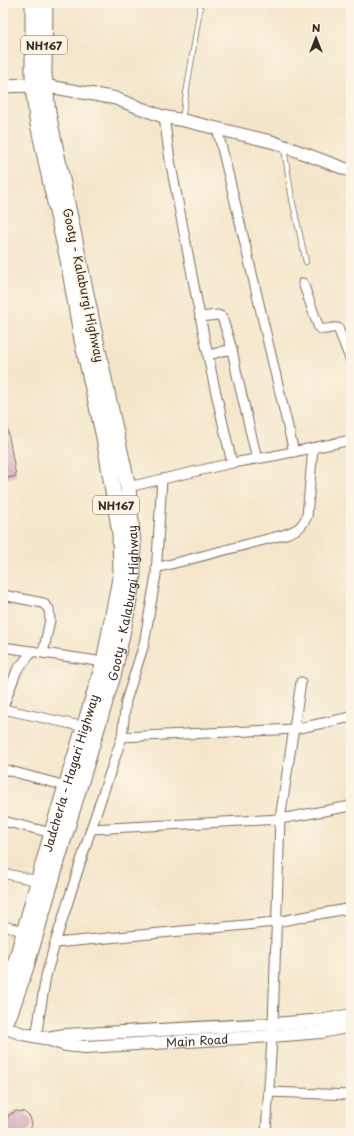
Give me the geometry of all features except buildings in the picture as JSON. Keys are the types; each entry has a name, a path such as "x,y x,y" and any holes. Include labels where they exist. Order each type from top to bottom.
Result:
{"highway":[{"name":"Jadcherla - Hagari Highway","path":"3,997 6,981 24,931 104,662 122,572 120,533 104,438 82,340 68,260 37,119 39,85 33,3"},
{"name":"Gooty - Kalaburgi Highway","path":"3,1027 10,1013 26,967 114,672 133,576 133,545 128,487 48,113 39,85 44,62 45,3"}],"main road":[{"path":"3,86 39,85"}],"street":[{"path":"39,85 114,98 164,117 273,142 351,171"},
{"path":"164,117 170,160 200,317 232,463"},
{"path":"217,128 294,452"},
{"path":"303,283 319,328 322,330 338,328 351,361"},
{"path":"200,317 221,316 232,349 258,459"},
{"path":"208,355 232,349"},
{"path":"128,487 232,463 351,440"},
{"path":"156,568 283,535 294,531 303,525 307,516 313,448"},
{"path":"40,1038 46,976 91,829 122,737 126,701 144,644 151,608 156,568 162,479"},
{"path":"3,595 43,603 49,608 50,620 42,653"},
{"path":"3,646 104,662"},
{"path":"32,651 17,670 3,708 85,727"},
{"path":"266,1133 273,1030 280,820 301,682"},
{"path":"122,737 295,729 351,717"},
{"path":"3,769 66,786"},
{"path":"91,829 280,820 351,806"},
{"path":"3,821 52,833"},
{"path":"3,873 38,881"},
{"path":"55,943 276,922 351,908"},
{"path":"3,926 24,931"},
{"name":"Main Road","path":"273,1030 351,1015"},
{"name":"Main Road","path":"3,1027 40,1038 71,1035 273,1030 321,1032 351,1026"},
{"path":"268,1092 351,1095"}],"lane":[{"path":"182,120 200,8"},
{"path":"284,146 292,199 306,262"}]}
